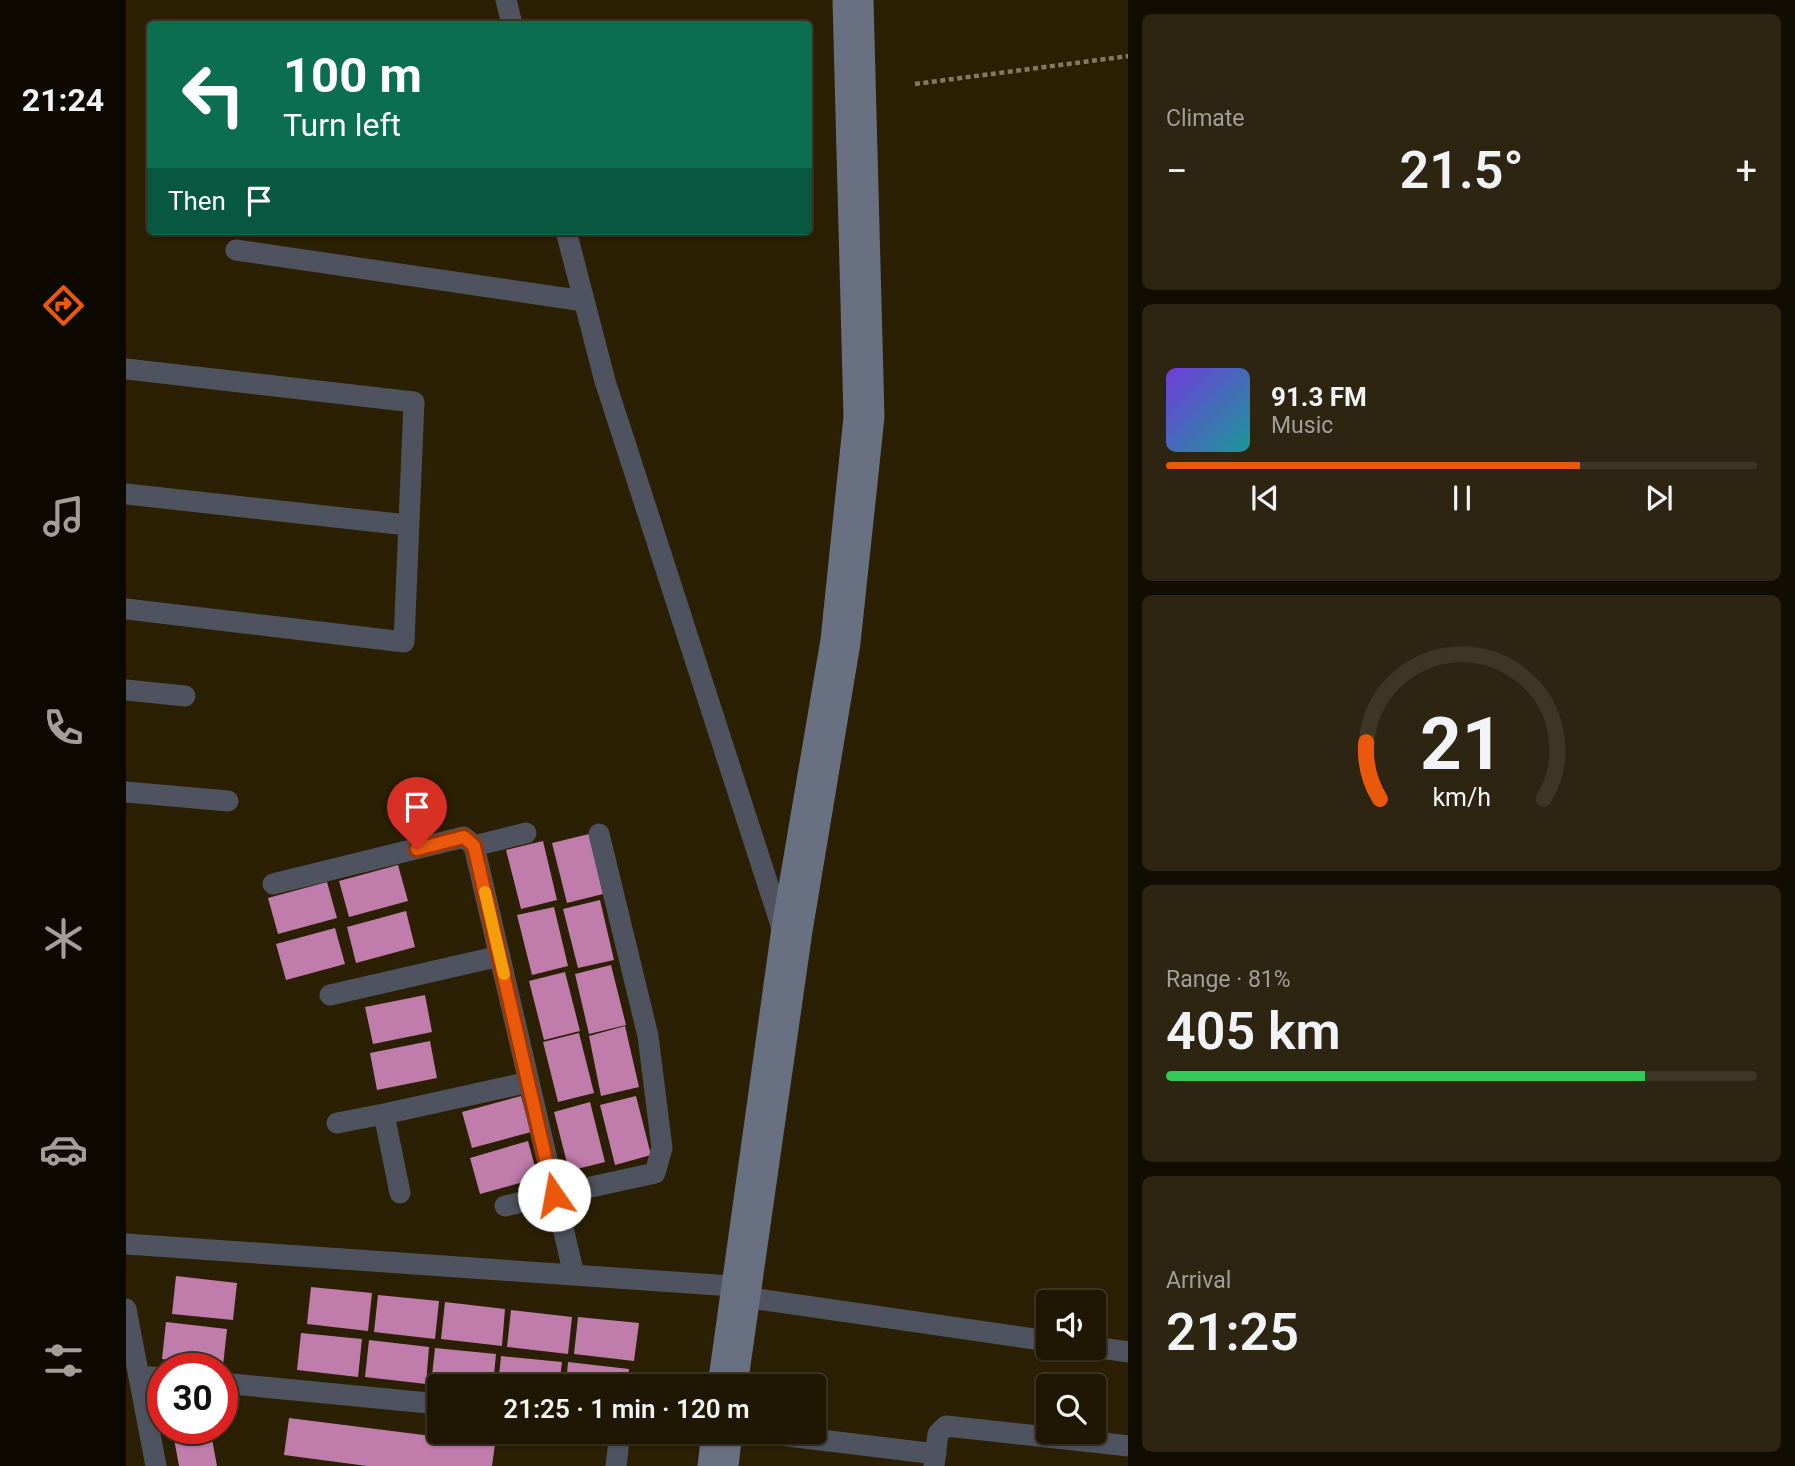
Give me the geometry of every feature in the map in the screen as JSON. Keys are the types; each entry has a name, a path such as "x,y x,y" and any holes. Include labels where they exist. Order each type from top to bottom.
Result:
{"street":[{"path":"506,0 511,21"},
{"path":"720,1374 782,928 831,640 854,417 843,0"},
{"path":"739,1374 802,931 850,643 874,417 863,0"},
{"path":"567,235 605,382 782,928"},
{"path":"236,250 584,301"},
{"path":"126,369 414,402 404,642 126,609"},
{"path":"126,494 407,525"},
{"path":"126,690 185,696"},
{"path":"126,792 228,801"},
{"path":"474,846 526,833"},
{"path":"505,1206 655,1173 662,1149 649,1036 599,834"},
{"path":"274,884 464,837 474,846 574,1275"},
{"path":"330,995 500,956"},
{"path":"337,1123 530,1082"},
{"path":"384,1114 400,1193"},
{"path":"126,1244 732,1286 750,1298 1036,1339"},
{"path":"126,1309 141,1376 156,1466"},
{"path":"1106,1349 1128,1352"},
{"path":"141,1376 147,1377"},
{"path":"238,1385 427,1403"},
{"path":"826,1443 935,1460 938,1434 946,1426 1128,1446"},
{"path":"616,1466 619,1444"},
{"path":"708,1466 711,1444"},
{"path":"728,1466 731,1444"}],"path":[{"path":"915,84 1128,57"}],"building":[{"path":"589,834 603,894 567,903 552,843"},
{"path":"543,841 557,900 521,909 506,850"},
{"path":"398,865 408,901 349,917 339,881"},
{"path":"327,882 337,918 278,934 268,898"},
{"path":"600,900 614,960 578,968 563,909"},
{"path":"554,907 568,966 532,975 517,915"},
{"path":"406,911 415,947 356,963 347,927"},
{"path":"335,928 345,964 286,980 276,944"},
{"path":"611,965 626,1025 589,1034 575,974"},
{"path":"565,972 580,1031 544,1040 529,981"},
{"path":"425,995 432,1032 373,1044 365,1007"},
{"path":"625,1026 639,1087 601,1096 589,1036"},
{"path":"579,1033 594,1093 558,1102 543,1042"},
{"path":"430,1041 437,1078 377,1090 370,1053"},
{"path":"521,1096 531,1132 472,1148 462,1112"},
{"path":"636,1096 651,1155 615,1165 600,1105"},
{"path":"590,1102 605,1162 569,1171 554,1112"},
{"path":"528,1141 538,1178 480,1194 470,1158"},
{"path":"176,1276 237,1283 233,1320 172,1314"},
{"path":"311,1287 372,1293 368,1331 307,1324"},
{"path":"378,1295 439,1301 435,1339 374,1332"},
{"path":"445,1302 505,1309 502,1346 441,1339"},
{"path":"511,1310 572,1317 568,1354 507,1347"},
{"path":"578,1317 639,1323 634,1361 574,1354"},
{"path":"166,1322 227,1329 224,1353 163,1353"},
{"path":"301,1333 362,1339 358,1377 297,1370"},
{"path":"369,1340 429,1347 426,1384 365,1377"},
{"path":"435,1348 496,1354 494,1374 432,1374"},
{"path":"501,1356 562,1362 560,1374 499,1374"},
{"path":"568,1362 629,1369 628,1374 567,1374"},
{"path":"289,1418 427,1435 427,1444 495,1444 492,1466 367,1466 284,1455"},
{"path":"175,1444 213,1444 217,1466 179,1466"}],"slow traffic":[{"path":"485,892 504,974"}],"route":[{"path":"417,849 464,837 474,846 554,1195"}]}
